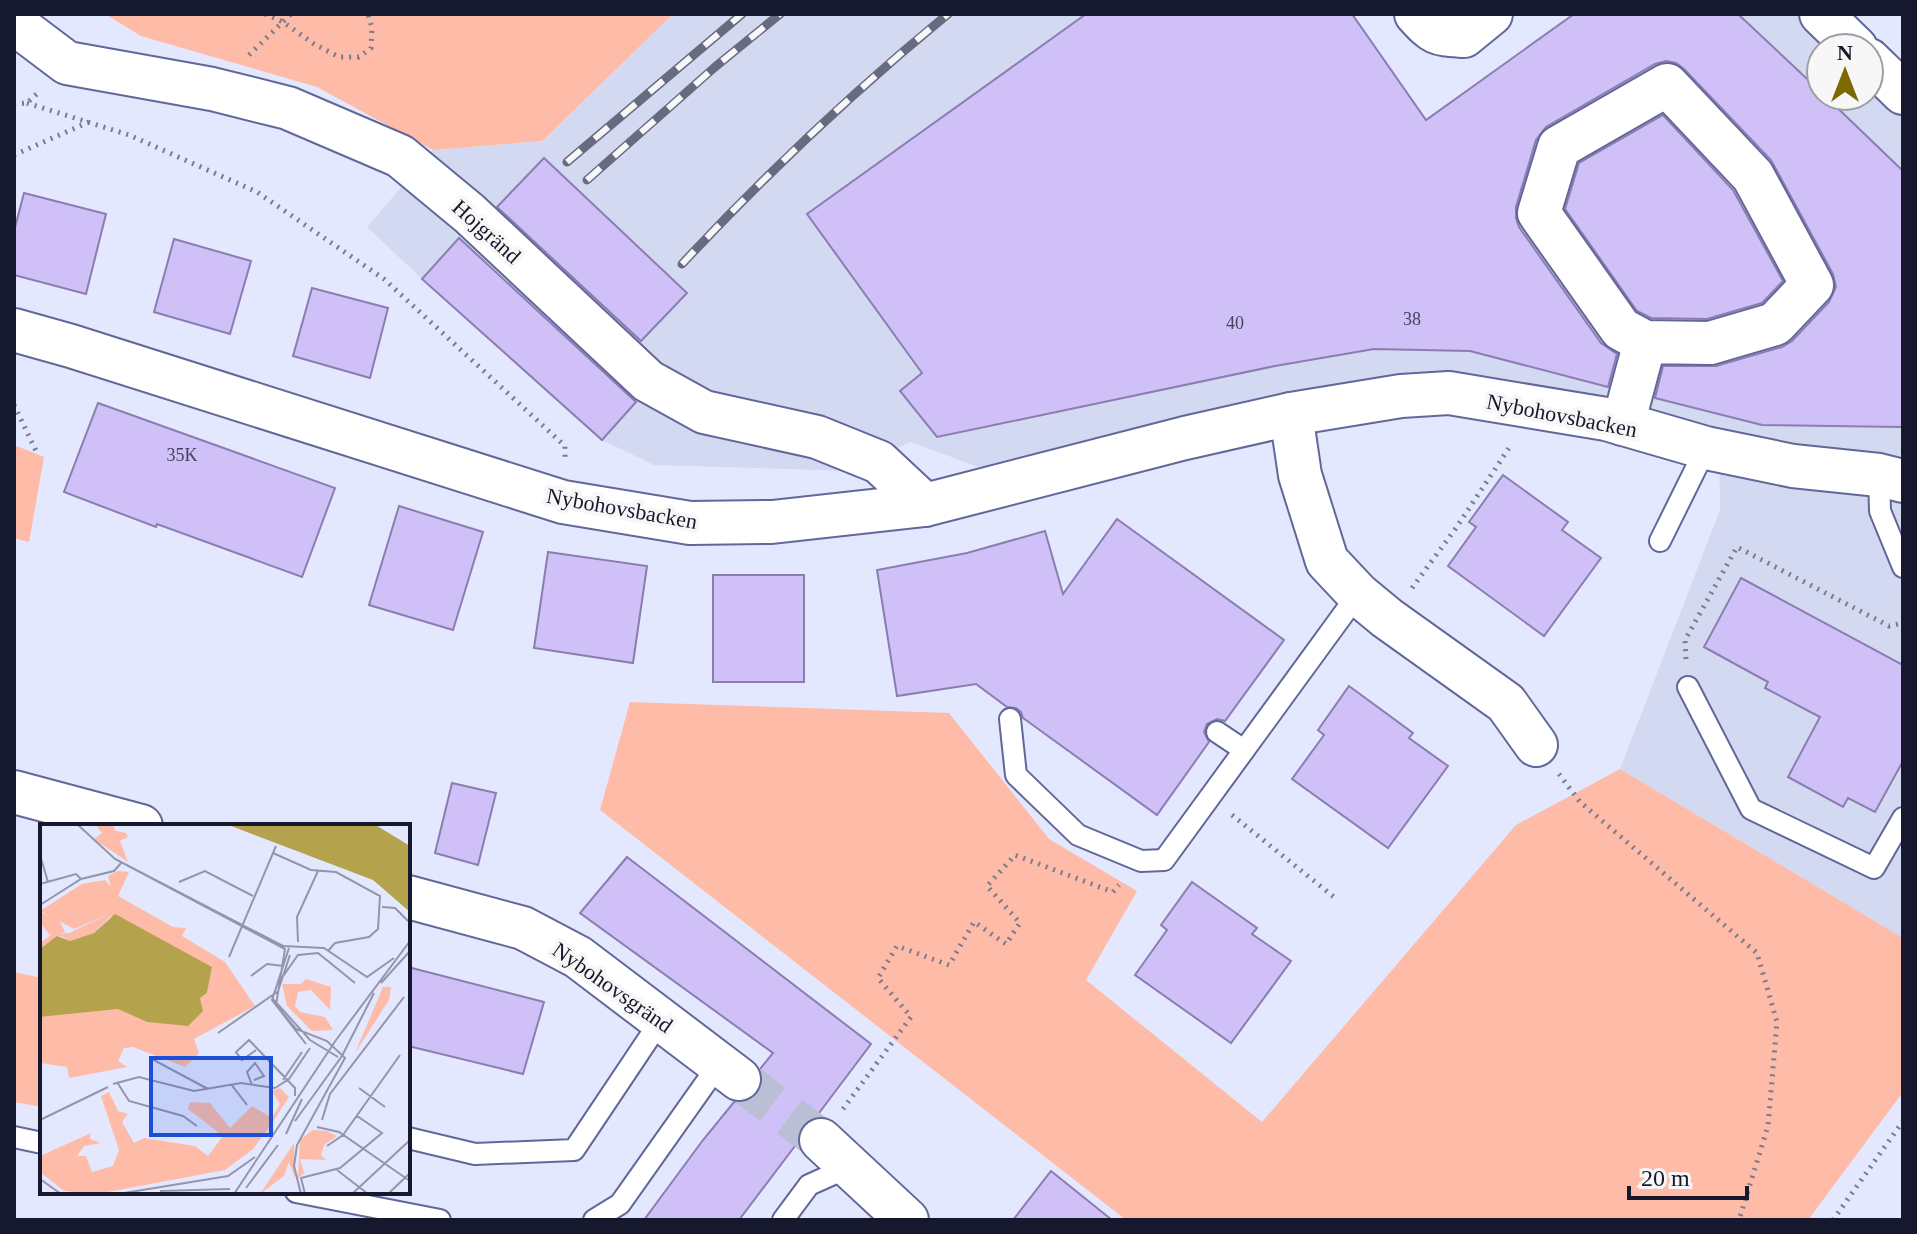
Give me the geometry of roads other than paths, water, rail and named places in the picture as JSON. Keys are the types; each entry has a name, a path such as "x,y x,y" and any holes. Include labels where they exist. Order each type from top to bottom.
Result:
{"street":[{"path":"1416,14 1431,30 1464,36 1491,14"},
{"path":"1821,14 1840,32"},
{"name":"Hojgränd","path":"14,23 67,63 212,89 288,108 400,156 470,214 648,381 704,412 817,437 879,462 925,505"},
{"path":"1885,76 1903,93"},
{"path":"1667,85 1753,176 1812,285 1775,324 1710,343 1645,342 1621,329 1539,213 1559,147 1667,85"},
{"name":"Nybohovsbacken","path":"14,330 563,502 690,523 772,522 925,505 1291,414 1401,396 1449,393 1606,419 1706,448 1793,466 1895,474"},
{"path":"1623,424 1645,342"},
{"path":"1291,414 1300,475 1327,561 1358,594 1387,618 1506,703 1536,745"},
{"path":"14,792 134,824"},
{"name":"Nybohovsgränd","path":"410,898 523,928 578,957 729,1071"},
{"path":"835,1153 907,1220"}],"lane":[{"path":"1660,541 1706,448"},
{"path":"1895,474 1880,511 1903,567"},
{"path":"1010,719 1016,775 1078,835 1141,861 1164,860 1358,594"},
{"path":"1688,687 1751,809 1874,868 1903,818"},
{"path":"1217,732 1244,750"},
{"path":"410,1138 475,1154 574,1150 661,1020"},
{"name":"Nybohovsgränd","path":"594,1220 620,1204 729,1071"},
{"path":"14,1137 40,1143"},
{"path":"783,1220 835,1153"},
{"path":"306,1194 440,1220"}],"tunnel":[{"path":"739,1079 821,1140"}],"railway":[{"path":"567,162 742,14"},
{"path":"587,180 780,14"},
{"path":"682,264 811,134 948,14"}]}
